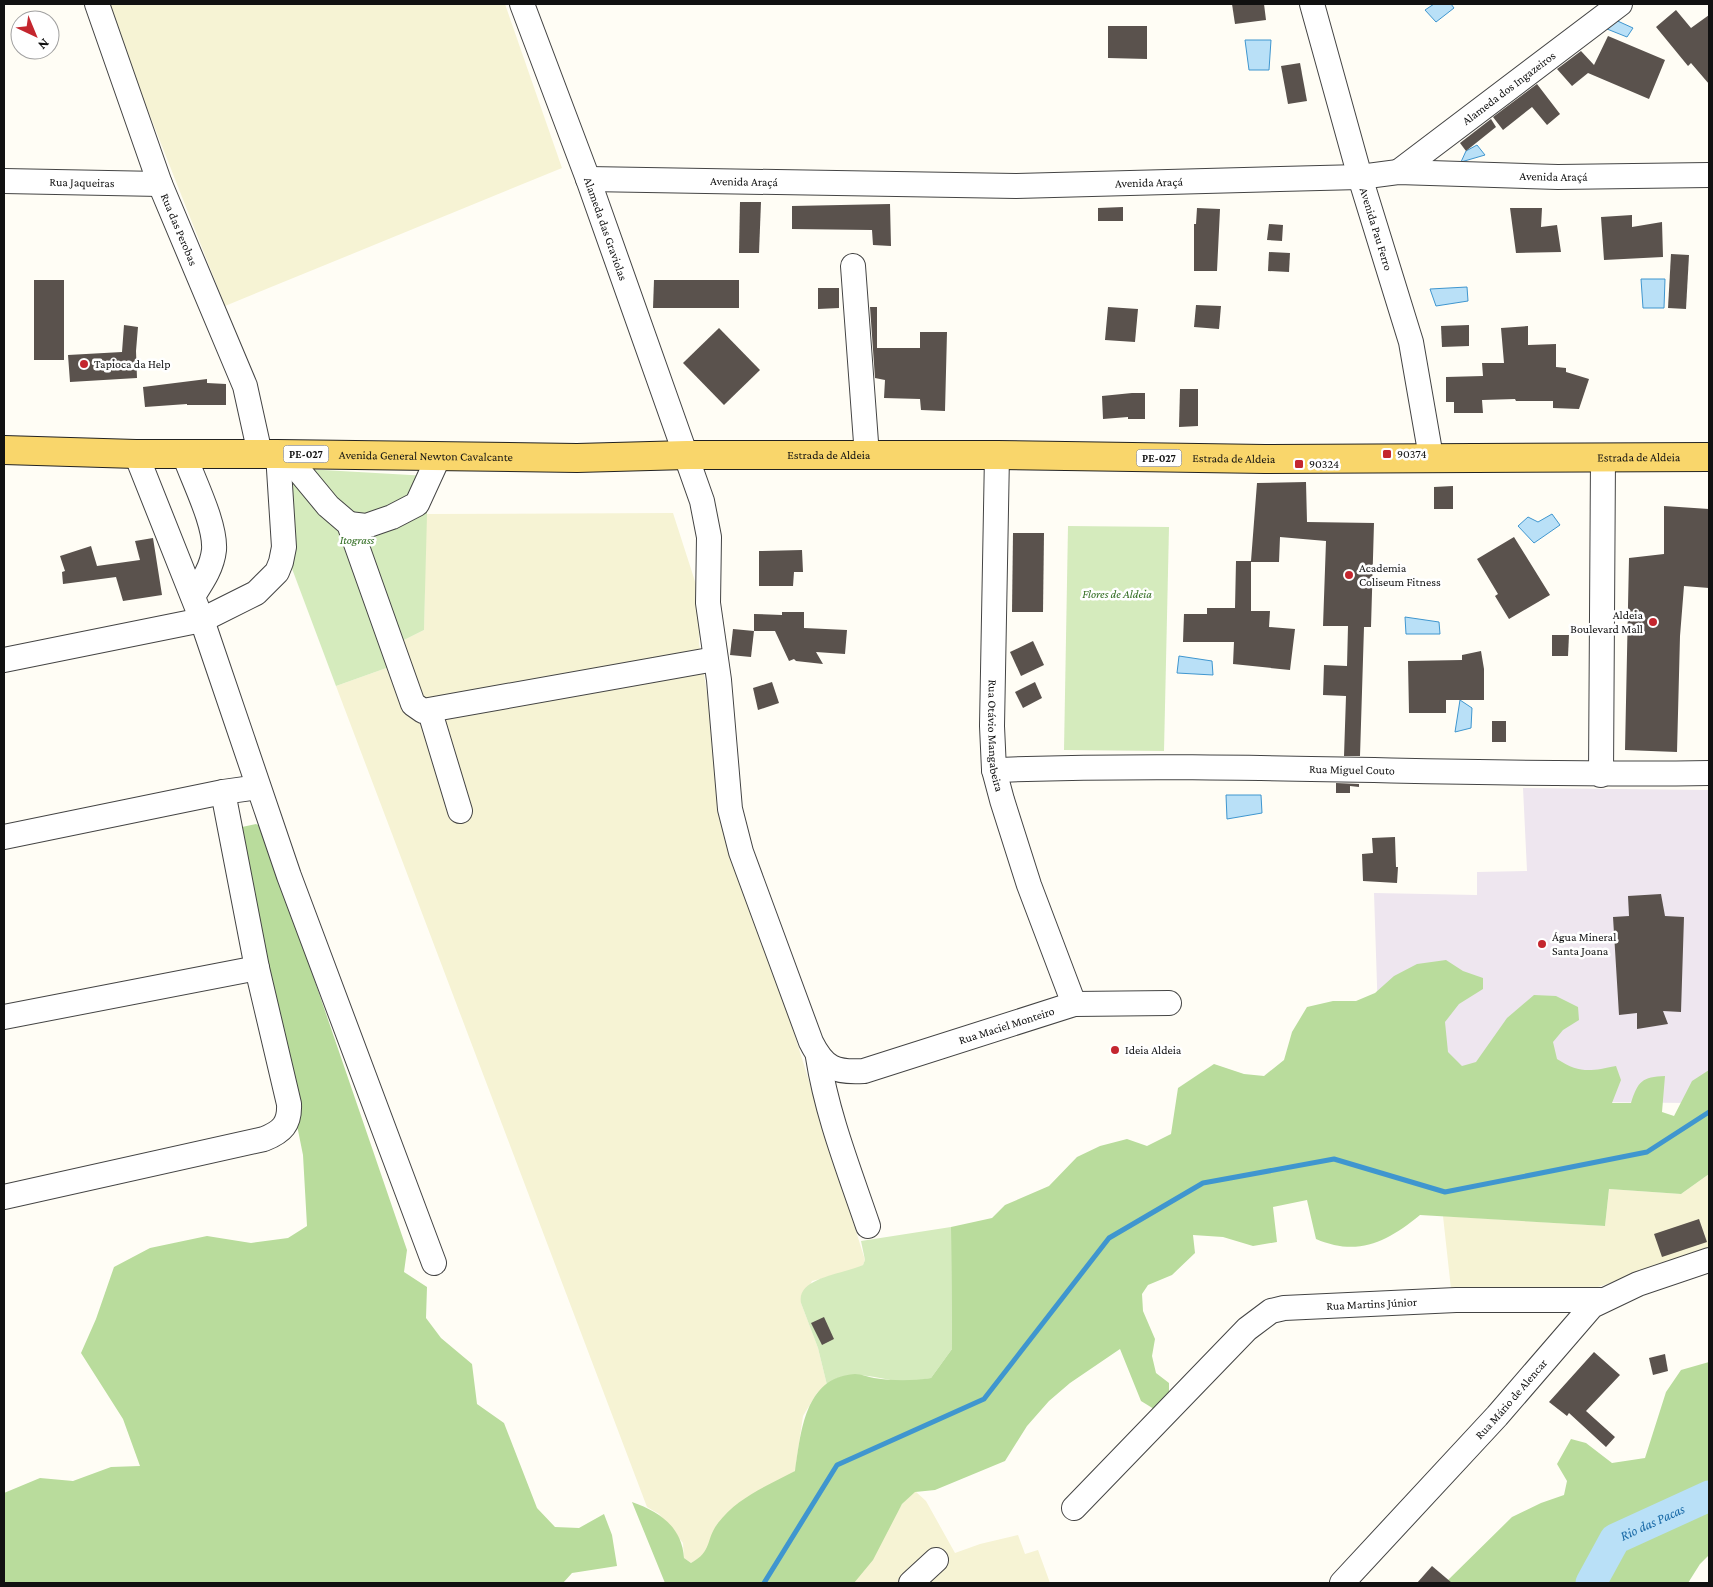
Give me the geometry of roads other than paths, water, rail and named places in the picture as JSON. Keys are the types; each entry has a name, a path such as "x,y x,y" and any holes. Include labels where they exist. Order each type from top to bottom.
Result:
{"main road":[{"name":"Avenida General Newton Cavalcante","path":"4,450 136,454 609,458"},
{"name":"Estrada de Aldeia","path":"609,458 687,455 997,455 1265,459 1709,457"}],"street":[{"name":"Rua das Perobas","path":"4,660 202,620 256,593 277,572 284,547 274,454 160,184 97,4"},
{"name":"Alameda das Graviolas","path":"522,4 588,179 687,455 707,520 710,568 708,603 730,809 735,832 818,1057 822,1086 868,1226"},
{"name":"Avenida Pau Ferro","path":"1312,4 1360,177 1411,342 1431,457"},
{"name":"Alameda dos Ingazeiros","path":"1398,172 1620,4"},
{"name":"Avenida Araçá","path":"588,179 1026,186 1360,177 1398,172 1558,177 1709,175"},
{"name":"Rua Jaqueiras","path":"4,181 160,184"},
{"path":"853,266 867,456"},
{"path":"136,454 202,620 267,814 434,1263"},
{"path":"184,454 213,536 214,550 210,567 193,596"},
{"path":"274,454 349,524 414,704 423,711 430,712 715,659"},
{"name":"Rua Otávio Mangabeira","path":"997,455 992,726 994,770 1029,885 1074,1004"},
{"path":"349,524 366,526 392,517 417,504 439,456"},
{"path":"1601,774 1603,458"},
{"path":"430,712 460,811"},
{"name":"Rua Miguel Couto","path":"994,770 1105,766 1214,766 1601,774 1709,773"},
{"path":"4,837 223,792 258,787"},
{"path":"4,1197 264,1139 279,1132 286,1126 290,1116 289,1104 257,968 223,792"},
{"path":"228,820 267,814"},
{"path":"4,1017 257,968"},
{"name":"Rua Maciel Monteiro","path":"818,1057 826,1065 849,1072 880,1067 1074,1004 1169,1003"},
{"name":"Rua Mário de Alencar","path":"1342,1583 1497,1416 1586,1312 1600,1300 1638,1284 1709,1260"},
{"name":"Rua Martins Júnior","path":"1074,1508 1247,1329 1271,1311 1284,1308 1456,1300 1600,1300"},
{"path":"911,1583 936,1560"}],"water":[{"path":"1434,4 1451,4 1454,8 1436,22 1425,10"},
{"path":"1611,18 1633,28 1627,37 1607,29"},
{"path":"1245,40 1271,40 1269,70 1249,70"},
{"path":"1477,145 1485,155 1461,162 1466,151"},
{"path":"1641,279 1665,279 1664,308 1643,308"},
{"path":"1467,287 1468,301 1436,306 1430,289"},
{"path":"1552,514 1560,525 1534,543 1518,526 1528,517 1538,522"},
{"path":"1405,617 1439,622 1440,634 1406,634"},
{"path":"1179,656 1212,661 1213,675 1177,673"},
{"path":"1460,700 1472,708 1471,728 1455,732"},
{"path":"1226,795 1261,795 1262,813 1227,819"}],"waterway":[{"path":"764,1583 837,1465 984,1399 1109,1238 1203,1183 1334,1159 1445,1192 1647,1152 1709,1112"},
{"name":"Rio das Pacas","path":"1591,1583 1615,1539 1709,1496"}],"place":[{"name":"Tapioca da Help","path":"84,364"},
{"name":"90374","path":"1387,454"},
{"name":"90324","path":"1299,464"},
{"name":"Academia Coliseum Fitness","path":"1349,575"},
{"name":"Aldeia Boulevard Mall","path":"1653,622"},
{"name":"Água Mineral Santa Joana","path":"1542,944"},
{"name":"Ideia Aldeia","path":"1115,1050"}],"park label":[{"name":"Itograss","path":"357,540"},
{"name":"Flores de Aldeia","path":"1117,594"}]}
